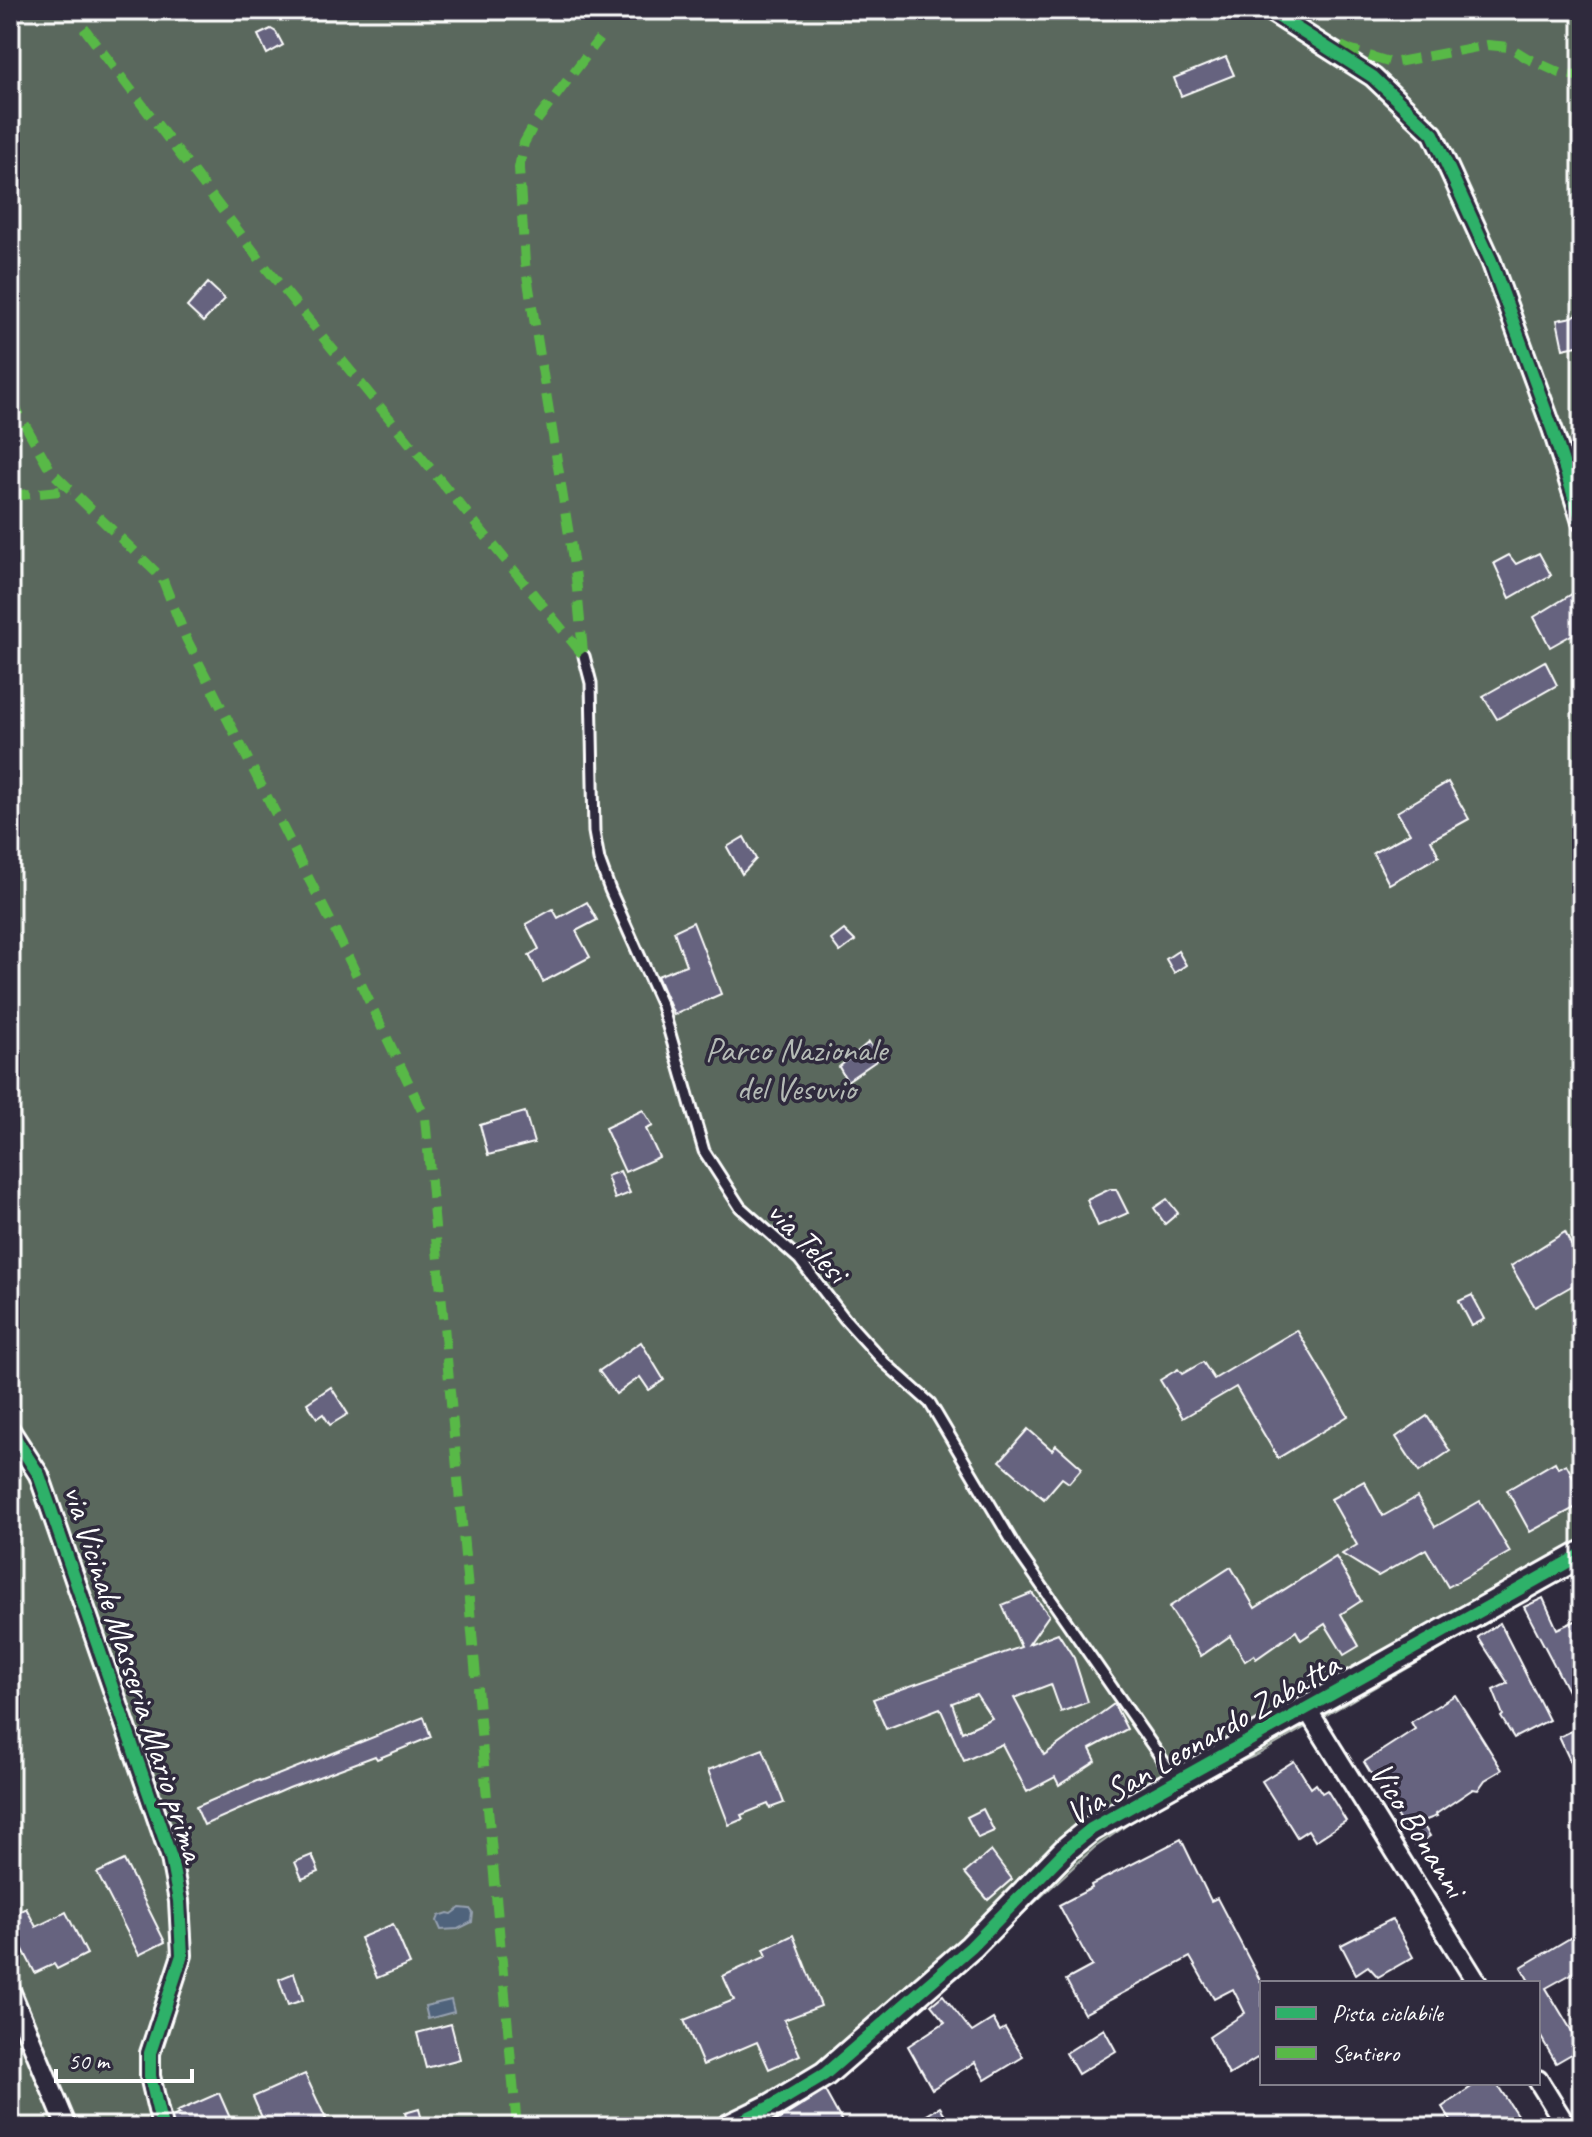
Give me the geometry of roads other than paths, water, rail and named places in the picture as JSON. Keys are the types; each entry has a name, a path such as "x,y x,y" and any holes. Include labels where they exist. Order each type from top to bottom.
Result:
{"street":[{"path":"1268,10 1373,77 1433,134 1491,261 1553,431 1582,522"},
{"name":"via Vicinale Masseria Mario prima","path":"10,1430 39,1475 171,1858 179,1901 182,1955 150,2053 150,2076 162,2127"},
{"name":"Via San Leonardo Zabatta","path":"729,2127 825,2074 971,1947 1069,1847 1091,1829 1582,1554"},
{"name":"Vico Bonanni","path":"1307,1709 1476,1981"},
{"path":"10,1990 67,2127"},
{"path":"1540,2083 1567,2127"}],"lane":[{"name":"via Telesi","path":"584,656 591,683 594,832 599,860 662,1006 704,1151 740,1207 799,1259 884,1362 930,1403 1019,1553 1177,1781"}],"water":[{"path":"460,1908 470,1909 472,1922 458,1929 441,1930 437,1921 439,1916 452,1914"},
{"path":"451,2000 454,2012 428,2019 425,2006"}],"park label":[{"name":"Parco Nazionale del Vesuvio","path":"796,1068"}]}
